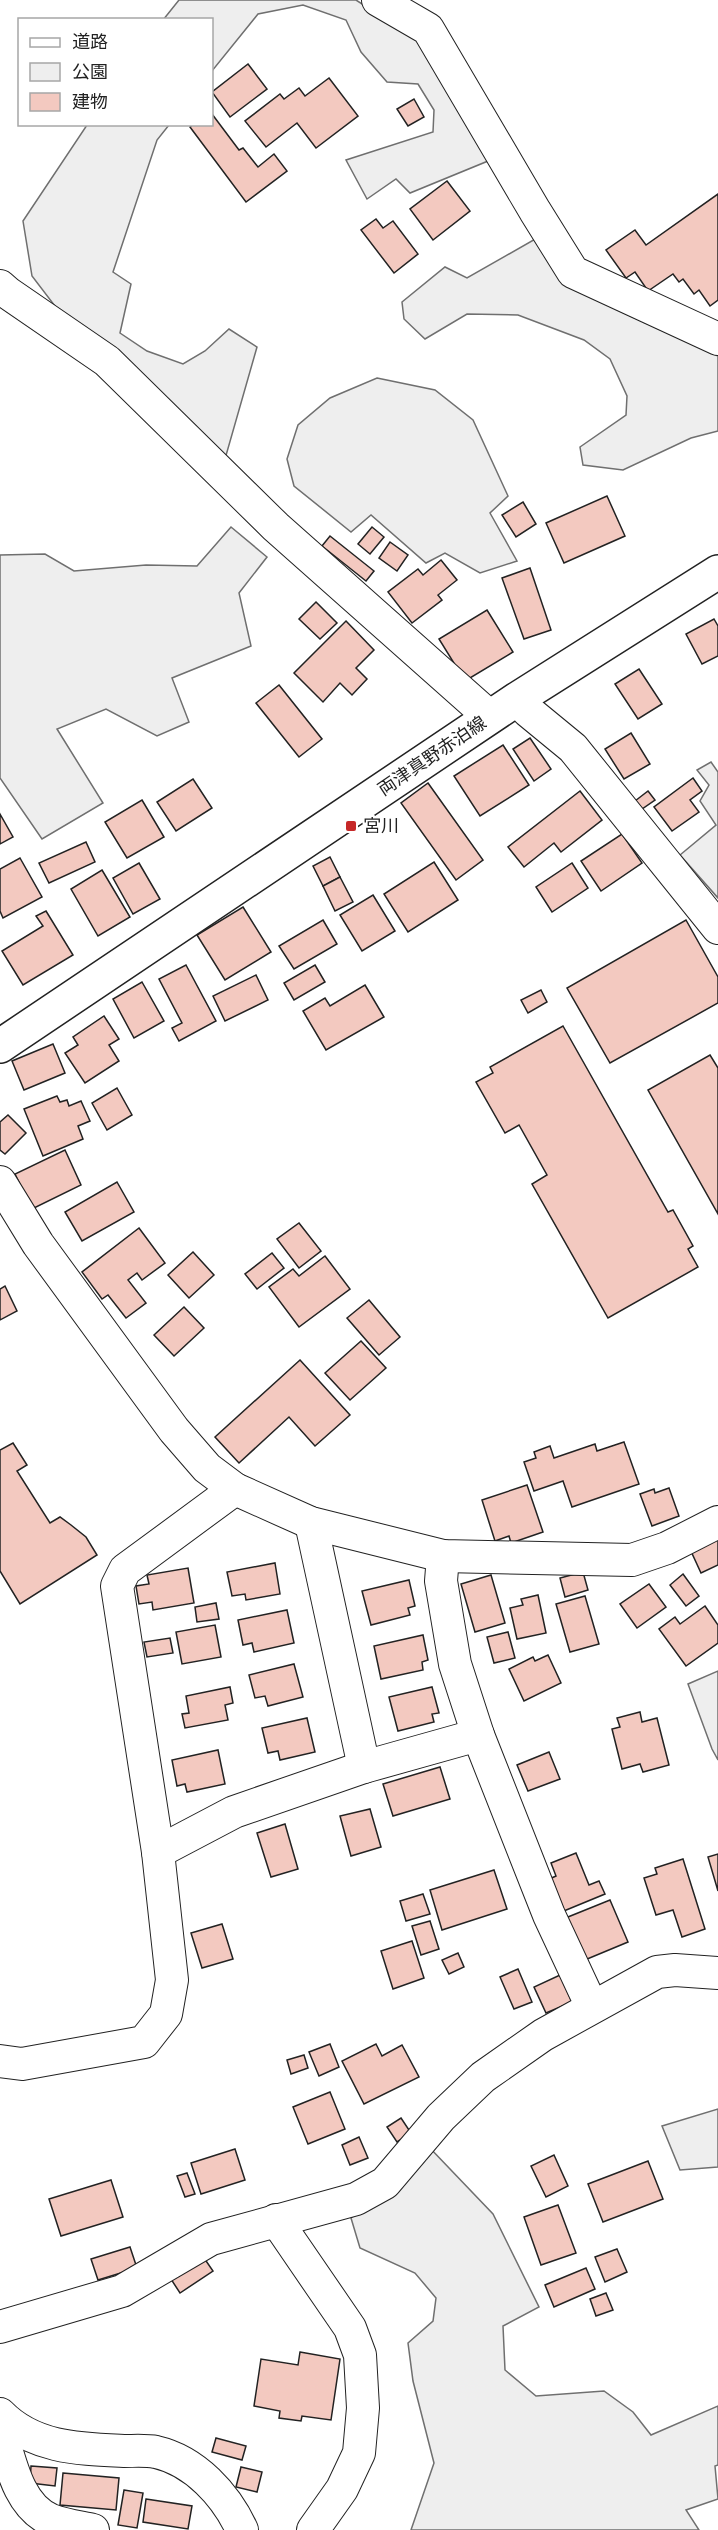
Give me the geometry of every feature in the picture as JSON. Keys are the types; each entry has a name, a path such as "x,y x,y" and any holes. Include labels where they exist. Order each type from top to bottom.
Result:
{"main road":[{"name":"両津真野赤泊線","path":"0,1046 517,699 718,572"}],"street":[{"path":"378,0 428,29 573,272 718,339"},
{"path":"0,286 107,361 276,528 490,717"},
{"path":"517,699 573,748 718,928"},
{"path":"0,1182 38,1244 174,1430 207,1468 235,1489 311,1523 443,1556 632,1560 666,1548 718,1522"},
{"path":"0,2061 22,2064 144,2042 166,2014 172,1980 158,1852 117,1586 125,1570 235,1489"},
{"path":"311,1523 364,1767"},
{"path":"443,1556 441,1581 455,1664 478,1735 549,1916 592,2007"},
{"path":"158,1852 234,1812 364,1767 478,1735"},
{"path":"0,2327 122,2291 211,2239 356,2199 385,2183 441,2117 483,2076 543,2035 657,1972 675,1970 718,1973"},
{"path":"276,2220 350,2328 360,2355 363,2408 359,2453 342,2489 313,2530"},
{"path":"0,2414 12,2426 35,2438 61,2447 156,2452 195,2469 225,2500 242,2530"},
{"path":"0,2428 20,2489 31,2506 50,2520 93,2530"}],"green space":[{"path":"179,0 356,0 424,44 488,161 410,193 396,179 367,199 346,160 433,132 434,110 418,84 387,82 361,52 346,20 303,5 258,14 213,70 213,18 165,18"},
{"path":"86,126 168,126 157,140 113,272 131,284 120,333 147,351 183,364 205,351 229,329 257,347 225,459 61,314 32,276 23,221"},
{"path":"537,238 568,281 622,312 718,356 718,431 691,438 623,470 583,465 580,447 626,415 627,396 610,359 584,340 518,315 467,314 425,339 404,319 402,302 445,267 467,278"},
{"path":"377,378 435,390 473,420 508,496 490,513 517,561 480,573 445,553 426,563 371,515 351,532 294,486 287,459 298,425 330,398"},
{"path":"231,527 267,557 239,593 251,646 172,678 189,722 157,736 106,709 57,729 103,803 42,839 0,778 0,555 45,554 74,571 146,565 197,566"},
{"path":"711,762 718,772 718,898 680,855 716,825 700,801 709,785 697,770"},
{"path":"718,1671 718,1760 688,1684"},
{"path":"718,2109 718,2167 680,2170 662,2126"},
{"path":"428,2146 493,2214 539,2307 503,2326 505,2370 536,2396 604,2391 633,2412 651,2435 718,2406 718,2465 715,2466 718,2499 686,2510 699,2530 411,2530 434,2463 413,2381 408,2343 433,2321 436,2298 415,2273 360,2248 351,2218 405,2182"}],"building":[{"path":"248,64 267,89 230,117 213,91"},
{"path":"329,78 358,116 316,148 297,123 266,147 245,121 280,94 284,99 299,88 305,96"},
{"path":"414,99 424,117 408,126 397,109"},
{"path":"213,115 239,150 243,148 258,167 274,154 287,171 246,202 190,127 213,126"},
{"path":"447,181 470,211 433,240 410,209"},
{"path":"718,194 718,300 710,306 699,290 694,294 683,279 679,282 673,274 648,291 635,272 626,278 606,250 635,230 646,245"},
{"path":"376,219 383,228 393,221 418,254 394,273 361,230"},
{"path":"607,496 625,536 564,563 546,523"},
{"path":"523,502 536,524 516,537 502,515"},
{"path":"372,527 384,537 370,554 358,544"},
{"path":"330,536 374,571 366,581 322,546"},
{"path":"390,542 408,555 397,571 379,558"},
{"path":"441,560 457,580 438,595 442,600 412,623 388,592 418,569 423,575"},
{"path":"530,568 551,630 524,639 502,578"},
{"path":"316,602 337,623 320,639 299,619"},
{"path":"487,610 513,652 465,681 439,639"},
{"path":"714,619 718,626 718,656 702,664 686,634"},
{"path":"346,621 374,650 356,668 367,679 352,695 340,683 323,702 294,673"},
{"path":"639,669 662,704 638,719 615,684"},
{"path":"279,685 322,739 299,757 256,703"},
{"path":"631,733 650,764 624,779 605,749"},
{"path":"530,738 551,769 534,781 513,749"},
{"path":"503,745 529,785 480,816 454,776"},
{"path":"693,778 702,791 690,800 699,812 672,831 654,807"},
{"path":"193,779 212,808 176,831 157,802"},
{"path":"428,783 483,860 456,880 401,803"},
{"path":"580,791 602,820 561,852 554,843 524,867 508,847"},
{"path":"648,791 655,800 642,809 635,801"},
{"path":"142,800 164,837 127,858 105,822"},
{"path":"0,814 13,837 0,844"},
{"path":"622,834 642,863 601,891 581,861"},
{"path":"86,842 95,862 49,883 39,863"},
{"path":"330,857 340,877 323,886 313,866"},
{"path":"20,858 42,897 3,918 0,911 0,869"},
{"path":"434,862 458,900 408,932 384,894"},
{"path":"139,863 160,899 133,914 113,878"},
{"path":"572,863 588,888 552,912 536,887"},
{"path":"102,870 130,917 98,936 71,889"},
{"path":"340,877 353,902 335,911 323,886"},
{"path":"373,895 395,931 362,951 340,915"},
{"path":"243,907 271,952 225,980 197,935"},
{"path":"46,911 73,955 23,985 2,951 43,926 36,916"},
{"path":"323,920 337,944 294,969 279,946"},
{"path":"686,920 718,977 718,1003 610,1063 567,988"},
{"path":"186,965 216,1021 179,1041 172,1028 182,1023 159,979"},
{"path":"315,965 325,982 294,1000 284,983"},
{"path":"256,975 268,1000 225,1021 213,996"},
{"path":"142,982 164,1021 134,1038 113,999"},
{"path":"365,985 384,1017 326,1050 303,1011 325,998 330,1006"},
{"path":"541,990 547,1002 528,1013 521,1000"},
{"path":"104,1016 119,1039 109,1045 119,1061 85,1083 65,1053 78,1045 73,1037"},
{"path":"563,1026 668,1212 673,1210 693,1246 688,1249 698,1267 608,1318 532,1184 547,1175 519,1125 505,1133 476,1082 493,1073 490,1067"},
{"path":"53,1044 65,1073 24,1090 12,1061"},
{"path":"710,1055 718,1068 718,1214 648,1090"},
{"path":"117,1088 132,1115 107,1130 92,1103"},
{"path":"57,1096 60,1102 67,1100 69,1106 81,1101 90,1121 78,1126 83,1139 43,1156 24,1109"},
{"path":"8,1115 26,1133 5,1154 0,1150 0,1122"},
{"path":"65,1150 81,1185 32,1209 15,1174"},
{"path":"117,1182 134,1212 82,1241 65,1212"},
{"path":"299,1223 321,1251 299,1268 277,1239"},
{"path":"139,1228 165,1263 142,1280 137,1273 128,1280 146,1303 126,1318 108,1295 102,1299 82,1272"},
{"path":"193,1252 214,1275 189,1298 168,1275"},
{"path":"272,1253 284,1268 257,1289 245,1274"},
{"path":"325,1256 350,1289 299,1327 269,1287 293,1269 299,1276"},
{"path":"5,1286 17,1311 0,1320 0,1289"},
{"path":"369,1300 400,1337 379,1355 347,1318"},
{"path":"184,1307 204,1328 174,1356 154,1335"},
{"path":"361,1341 386,1368 350,1400 325,1373"},
{"path":"300,1360 350,1415 315,1446 289,1417 239,1463 215,1437"},
{"path":"624,1442 639,1484 572,1507 563,1481 534,1491 524,1462 536,1458 534,1452 550,1446 554,1458 595,1444 597,1451"},
{"path":"13,1443 27,1465 17,1471 50,1523 60,1517 86,1537 97,1555 20,1604 0,1571 0,1450"},
{"path":"527,1485 543,1532 511,1543 509,1536 495,1541 482,1500"},
{"path":"669,1488 679,1516 652,1526 640,1494 654,1489 655,1493"},
{"path":"718,1536 718,1565 701,1573 690,1549"},
{"path":"275,1563 280,1594 246,1600 245,1594 232,1596 227,1572"},
{"path":"188,1568 194,1603 153,1610 152,1602 139,1604 136,1586 149,1584 147,1575"},
{"path":"583,1572 588,1590 565,1597 560,1578"},
{"path":"683,1574 699,1596 686,1606 670,1585"},
{"path":"491,1575 505,1623 475,1632 461,1584"},
{"path":"409,1580 415,1606 408,1608 410,1615 371,1625 362,1591"},
{"path":"649,1584 666,1607 637,1628 620,1604"},
{"path":"538,1595 546,1633 517,1639 510,1608 523,1605 521,1599"},
{"path":"585,1596 599,1644 570,1652 556,1604"},
{"path":"216,1603 219,1619 197,1622 195,1607"},
{"path":"705,1606 718,1625 718,1643 686,1666 659,1629 675,1617 680,1624"},
{"path":"287,1610 294,1643 254,1652 252,1643 243,1645 238,1620"},
{"path":"215,1625 221,1657 182,1664 176,1632"},
{"path":"508,1632 515,1658 494,1663 487,1637"},
{"path":"423,1635 428,1660 422,1662 423,1670 381,1679 374,1646"},
{"path":"170,1638 173,1653 147,1657 144,1642"},
{"path":"548,1655 561,1683 524,1701 509,1669 533,1657 535,1661"},
{"path":"294,1664 303,1697 268,1706 265,1696 255,1698 249,1675"},
{"path":"230,1687 233,1703 225,1705 228,1720 185,1728 182,1714 189,1713 186,1696"},
{"path":"432,1687 439,1713 432,1714 434,1722 398,1731 389,1697"},
{"path":"640,1712 642,1722 657,1718 669,1765 643,1772 640,1764 622,1769 612,1729 620,1727 617,1718"},
{"path":"307,1718 315,1752 280,1760 278,1751 268,1753 262,1728"},
{"path":"218,1750 225,1784 187,1792 185,1784 177,1786 172,1760"},
{"path":"549,1752 560,1779 528,1791 517,1765"},
{"path":"440,1767 450,1799 393,1816 383,1784"},
{"path":"370,1809 381,1847 351,1856 340,1816"},
{"path":"285,1824 298,1869 271,1877 257,1833"},
{"path":"576,1853 589,1885 599,1881 605,1894 559,1913 545,1881 556,1876 551,1863"},
{"path":"718,1854 718,1891 708,1857"},
{"path":"683,1859 705,1929 682,1937 673,1910 656,1915 644,1878 657,1874 655,1868"},
{"path":"494,1870 507,1909 442,1930 430,1890"},
{"path":"423,1894 430,1914 406,1921 400,1901"},
{"path":"610,1900 628,1942 580,1962 563,1919"},
{"path":"430,1921 439,1949 421,1955 412,1926"},
{"path":"222,1924 233,1959 202,1968 191,1933"},
{"path":"412,1941 424,1978 393,1989 381,1951"},
{"path":"458,1953 464,1967 449,1974 442,1960"},
{"path":"518,1969 532,2002 514,2009 500,1977"},
{"path":"560,1975 572,2002 546,2013 534,1987"},
{"path":"330,2044 339,2067 319,2076 309,2052"},
{"path":"376,2044 382,2056 402,2045 419,2077 364,2104 342,2061"},
{"path":"304,2055 308,2068 291,2074 287,2060"},
{"path":"330,2092 345,2129 308,2144 293,2107"},
{"path":"401,2118 411,2133 397,2142 387,2127"},
{"path":"359,2137 368,2158 350,2165 342,2145"},
{"path":"235,2149 245,2180 201,2194 191,2163"},
{"path":"554,2155 568,2186 546,2197 531,2166"},
{"path":"648,2161 663,2199 603,2222 588,2184"},
{"path":"187,2173 195,2194 185,2197 177,2176"},
{"path":"111,2180 123,2217 61,2236 49,2199"},
{"path":"558,2205 576,2253 541,2265 524,2217"},
{"path":"130,2247 137,2268 98,2280 91,2259"},
{"path":"617,2249 627,2272 605,2282 595,2257"},
{"path":"202,2255 213,2271 180,2293 169,2276"},
{"path":"586,2268 595,2289 554,2307 545,2285"},
{"path":"606,2293 613,2310 596,2316 590,2299"},
{"path":"300,2352 340,2359 331,2420 302,2416 301,2421 279,2418 280,2411 254,2406 261,2359 298,2365"},
{"path":"216,2438 246,2446 242,2460 212,2452"},
{"path":"31,2466 57,2468 55,2486 30,2483"},
{"path":"241,2467 262,2472 257,2492 236,2487"},
{"path":"63,2473 119,2478 116,2510 60,2505"},
{"path":"124,2490 143,2493 137,2528 118,2525"},
{"path":"146,2499 192,2506 188,2529 143,2522"}],"place":[{"name":"宮川","path":"351,826"}]}
